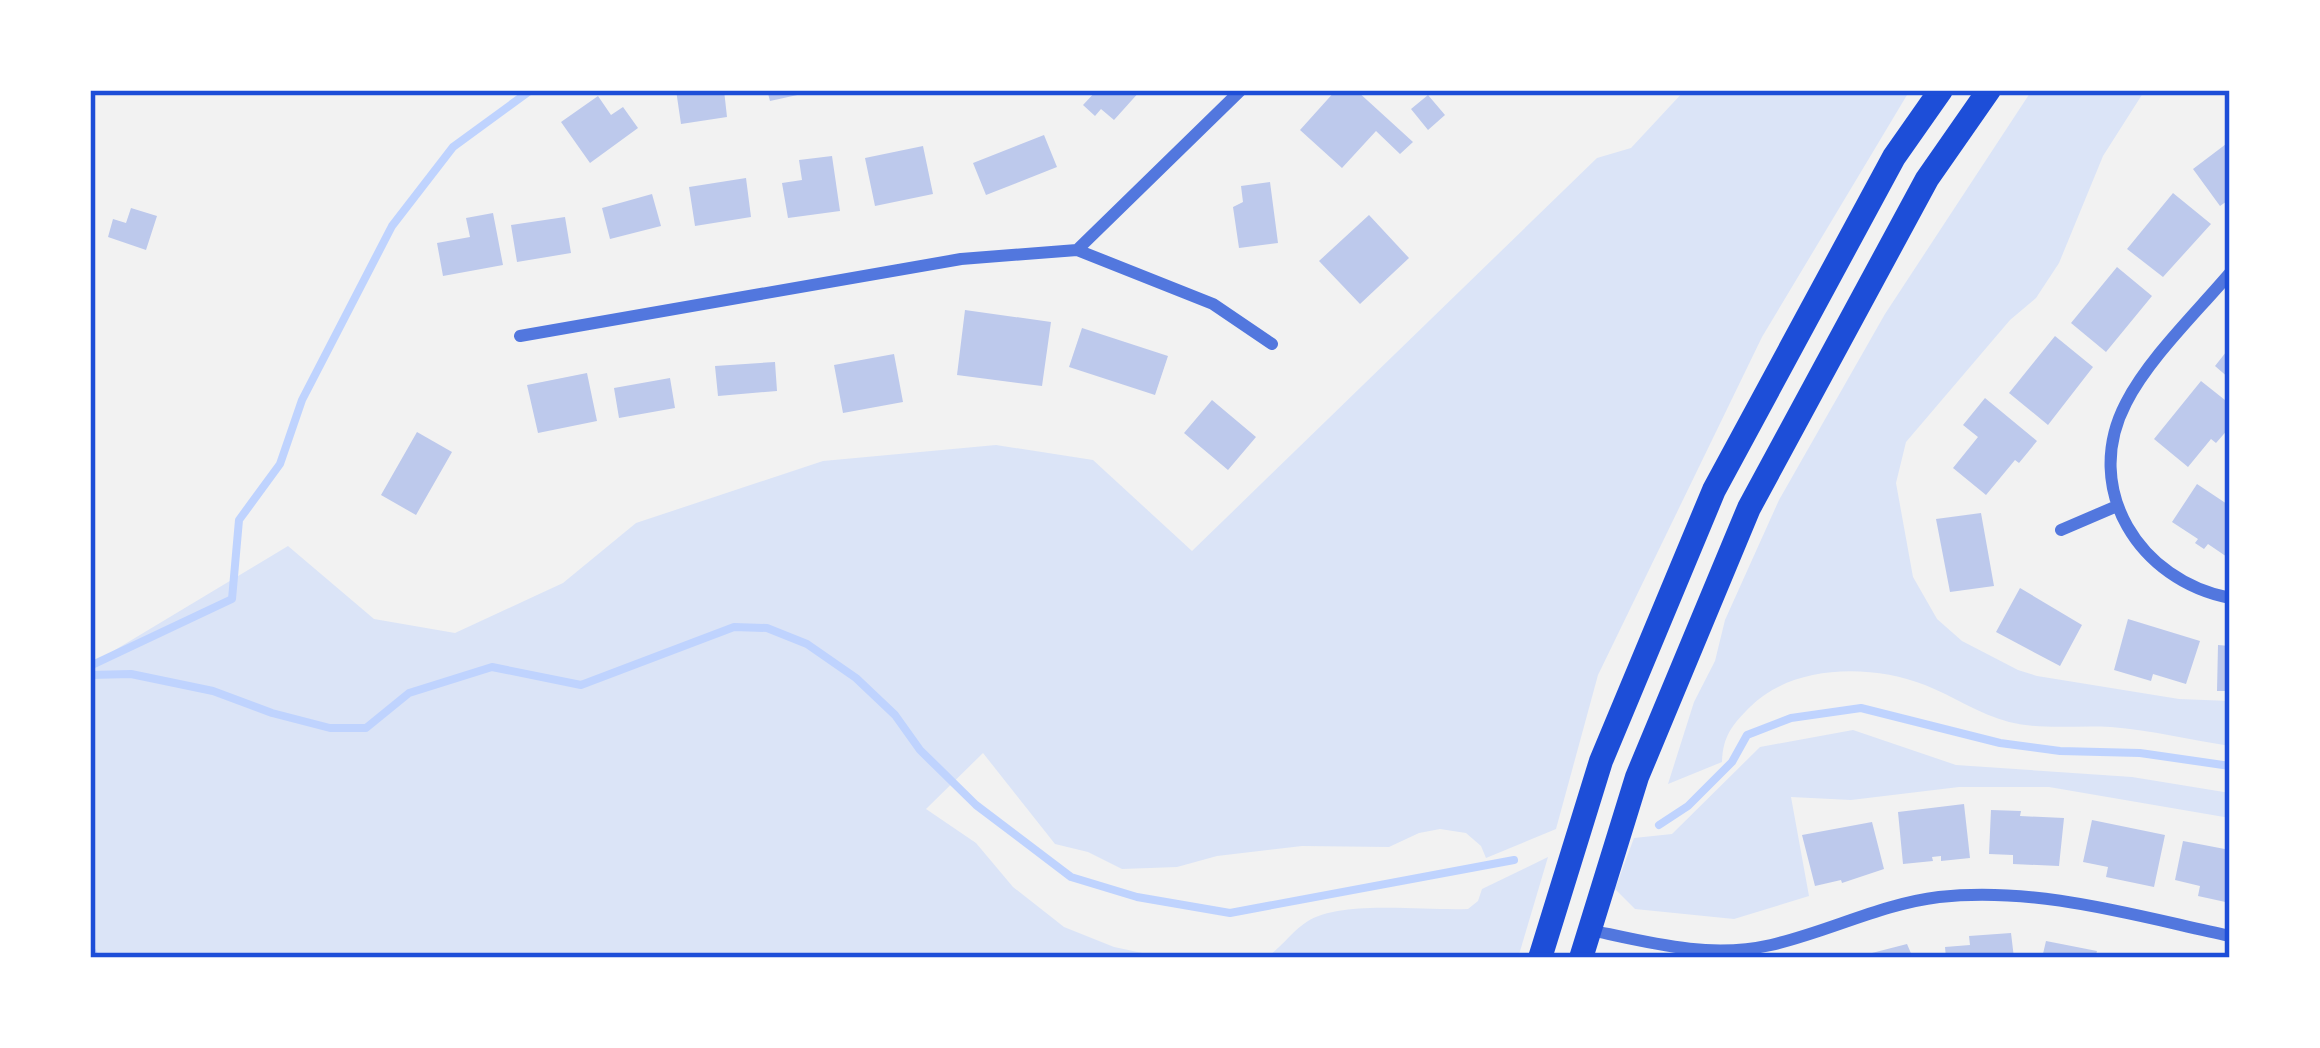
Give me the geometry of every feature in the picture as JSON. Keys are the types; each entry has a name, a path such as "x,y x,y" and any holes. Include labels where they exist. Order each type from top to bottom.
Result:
{"main road":[{"path":"1540,958 1601,761 1714,490 1894,157 1940,90"},
{"path":"1581,958 1637,777 1749,508 1927,179 1989,90"}],"street":[{"path":"1077,250 1240,90"},
{"path":"520,336 961,259 1077,250 1213,304 1272,344"},
{"path":"2230,273 2125,405 2111,454 2117,506 2132,537 2159,567 2193,588 2230,598"},
{"path":"2061,530 2117,506"},
{"path":"1588,930 1674,949 1732,950 1775,944 1910,902 1989,895 2085,905 2230,936"}],"shaded area":[{"path":"1685,90 1910,90 1762,337 1598,675 1556,829 1486,858 1466,833 1440,829 1389,847 1302,846 1217,856 1177,867 1122,869 1088,852 1055,844 983,753 926,809 976,843 1013,887 1064,927 1114,947 1166,958 90,958 90,665 288,546 374,619 455,633 563,583 636,523 823,461 996,445 1093,460 1192,551 1597,158 1631,148"},
{"path":"2032,90 2145,90 2103,156 2059,263 2036,298 2010,320 1906,442 1896,483 1913,577 1937,619 1962,641 2018,670 2179,699 2230,701 2230,746 2126,728 2009,722 1904,678 1833,672 1788,682 1768,693 1733,725 1722,762 1668,784 1694,702 1715,661 1725,620 1779,500 1885,314"},
{"path":"1853,730 1956,765 2132,777 2230,793 2230,818 2049,787 1959,787 1851,800 1791,797 1809,896 1734,919 1635,909 1615,889 1634,838 1672,834 1760,747"},
{"path":"1548,857 1518,958 1266,958 1308,921 1323,915 1363,909 1468,909 1478,901 1482,889"}],"building":[{"path":"676,90 724,90 727,117 681,124"},
{"path":"767,90 811,90 811,92 770,101"},
{"path":"1097,90 1141,90 1114,120 1101,109 1095,116 1083,105"},
{"path":"1336,90 1356,90 1413,142 1400,154 1376,131 1342,168 1300,130"},
{"path":"1428,95 1445,115 1428,130 1411,109"},
{"path":"598,96 611,115 623,107 638,128 590,163 561,122"},
{"path":"1044,135 1057,167 986,195 973,163"},
{"path":"2230,141 2230,199 2220,206 2193,169"},
{"path":"923,146 933,194 875,206 865,158"},
{"path":"832,156 840,211 788,218 782,183 802,180 799,160"},
{"path":"746,178 751,217 695,226 689,187"},
{"path":"1270,182 1278,243 1239,248 1233,207 1243,202 1241,186"},
{"path":"2173,193 2211,224 2163,277 2127,249"},
{"path":"652,194 661,226 610,239 602,208"},
{"path":"131,208 157,216 146,250 108,237 113,219 126,223"},
{"path":"493,213 503,265 443,276 437,243 470,237 466,218"},
{"path":"1369,215 1409,258 1360,304 1319,261"},
{"path":"565,217 571,253 517,262 511,225"},
{"path":"2117,267 2152,296 2106,352 2071,323"},
{"path":"965,310 1051,322 1042,386 957,375"},
{"path":"1082,328 1168,356 1155,395 1069,367"},
{"path":"2055,336 2093,367 2048,425 2009,393"},
{"path":"2230,347 2230,379 2215,366"},
{"path":"894,354 903,402 843,413 834,365"},
{"path":"775,362 777,391 718,396 715,366"},
{"path":"587,373 597,421 538,433 527,385"},
{"path":"670,378 675,408 619,418 614,388"},
{"path":"2201,381 2230,404 2230,427 2216,443 2211,439 2188,467 2154,439"},
{"path":"1985,398 2037,441 1986,495 1953,468 1978,437 1963,425"},
{"path":"1212,400 1256,437 1228,470 1184,433"},
{"path":"417,432 452,452 416,515 381,495"},
{"path":"2197,484 2230,506 2230,559 2208,544 2204,549 2195,543 2198,539 2172,522"},
{"path":"1981,513 1994,586 1950,592 1936,519"},
{"path":"2020,588 2082,625 2060,666 1996,632"},
{"path":"2128,619 2200,641 2186,684 2153,674 2151,681 2114,670"},
{"path":"2218,645 2230,646 2230,691 2217,691"},
{"path":"1964,804 1970,858 1941,861 1941,856 1903,864 1898,812"},
{"path":"1991,810 2064,818 2059,866 2013,864 2013,855 1989,854"},
{"path":"2092,820 2165,835 2154,887 2106,877 2108,867 2083,862"},
{"path":"1872,822 1884,869 1815,886 1802,835"},
{"path":"2183,841 2230,850 2230,903 2198,896 2200,886 2175,880"},
{"path":"2011,933 2014,958 1946,958 1945,947 1970,945 1969,936"},
{"path":"2046,941 2097,951 2095,958 2042,958"},
{"path":"1907,944 1913,958 1869,958 1868,954"}],"waterway":[{"path":"90,666 232,599 239,520 280,464 302,400 392,226 453,147 531,90"},
{"path":"90,675 131,674 213,691 330,728 366,728 409,693 492,667 581,685 734,627 767,628 807,644 856,678 976,805 1071,877 1137,897 1230,913 1514,860"},
{"path":"1659,825 1688,806 1732,762 1747,735 1791,718 1861,708 2000,743 2060,751 2140,753 2230,766"},
{"path":"90,948 96,958"}]}
